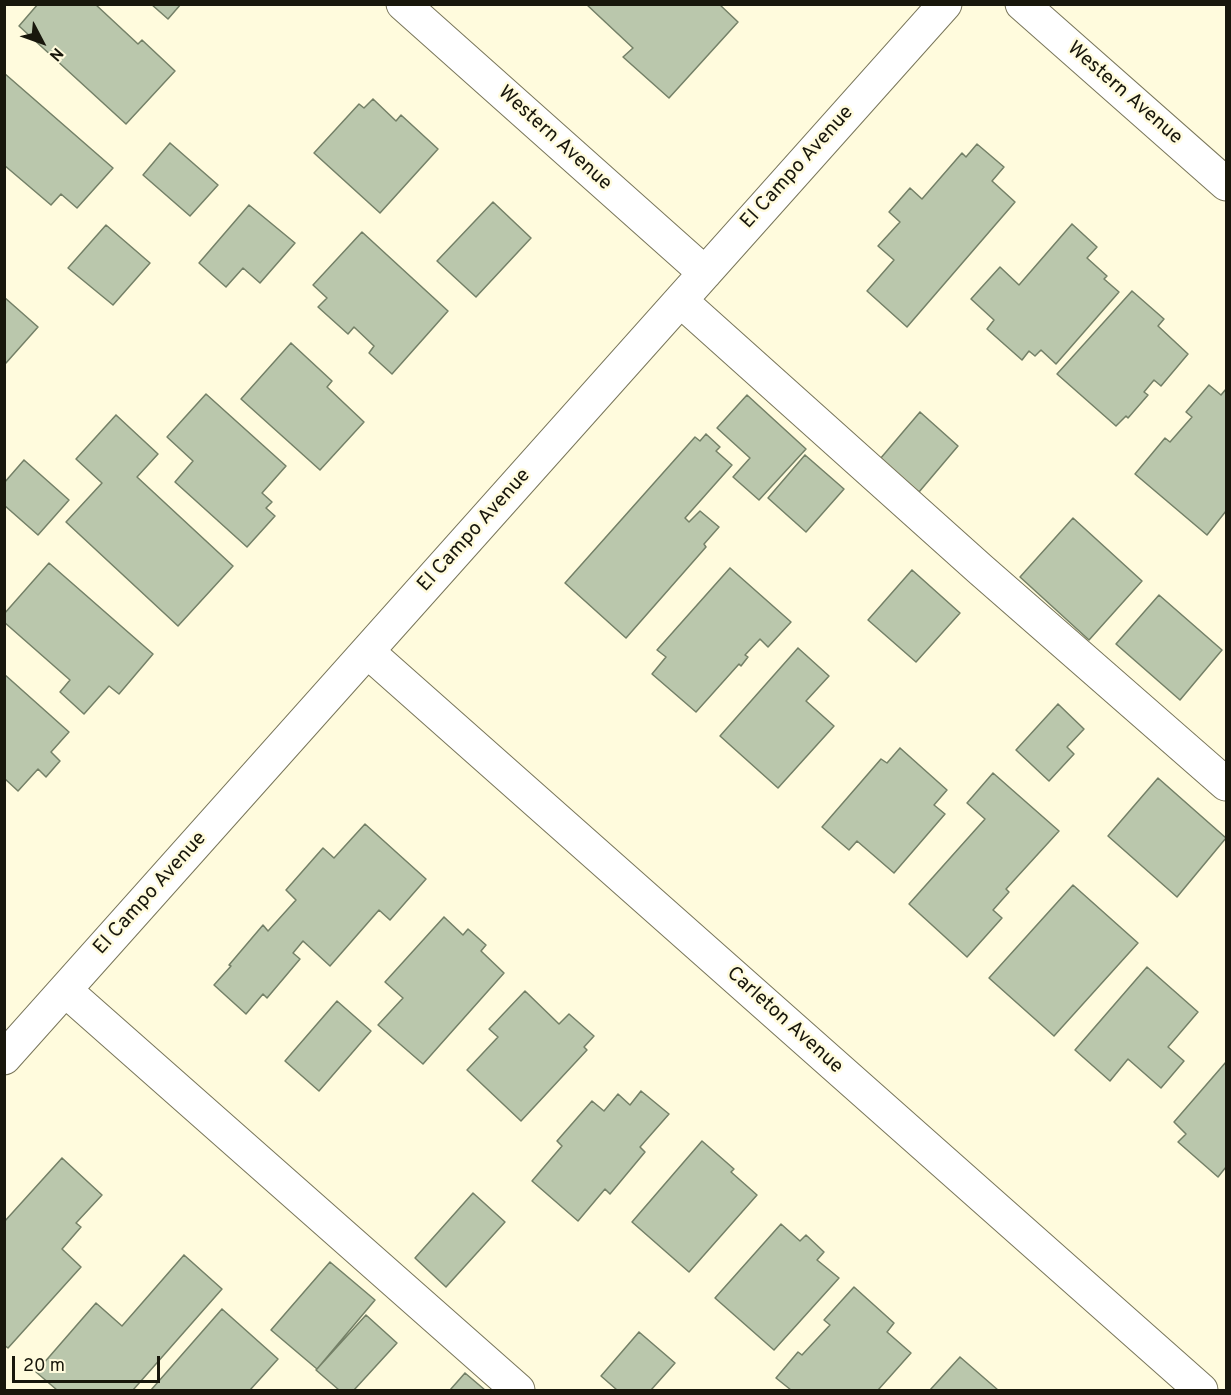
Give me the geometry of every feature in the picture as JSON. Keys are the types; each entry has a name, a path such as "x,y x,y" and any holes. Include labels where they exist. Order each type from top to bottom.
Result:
{"street":[{"name":"Western Avenue","path":"403,4 705,273"},
{"name":"El Campo Avenue","path":"4,1058 945,4"},
{"name":"Western Avenue","path":"1023,4 1227,184"},
{"path":"681,301 980,569 1227,784"},
{"name":"Carleton Avenue","path":"368,652 1201,1390"},
{"path":"65,990 518,1390"}],"building":[{"path":"38,4 95,4 138,44 142,40 175,71 126,124 19,26"},
{"path":"151,4 181,4 168,19"},
{"path":"586,4 719,4 738,22 669,98 623,57 633,48"},
{"path":"4,73 113,168 77,208 61,194 51,205 4,165"},
{"path":"373,99 396,121 401,115 438,149 380,213 314,153 359,104 364,108"},
{"path":"170,143 218,185 190,216 143,175"},
{"path":"977,144 1004,167 992,181 1015,202 907,327 867,291 894,260 878,246 900,222 889,212 910,188 922,199 962,153 966,157"},
{"path":"493,202 531,238 476,297 437,261"},
{"path":"249,205 295,243 260,283 243,268 226,287 199,263"},
{"path":"1072,224 1097,247 1087,258 1107,276 1104,279 1119,292 1056,364 1041,350 1035,356 1029,351 1022,360 987,329 994,320 971,299 1000,267 1019,285"},
{"path":"106,225 150,263 113,305 68,268"},
{"path":"362,232 448,311 392,374 369,353 374,346 354,327 348,334 318,307 327,298 313,285"},
{"path":"1132,291 1164,319 1158,326 1188,354 1161,386 1154,380 1144,392 1148,395 1128,418 1126,416 1116,426 1057,374"},
{"path":"4,297 38,327 6,363 4,361"},
{"path":"291,343 332,381 327,387 364,422 320,470 241,399"},
{"path":"1209,385 1221,395 1226,389 1226,511 1207,535 1135,474 1165,438 1170,442 1192,417 1186,412"},
{"path":"206,394 286,466 262,493 272,502 266,508 275,516 247,547 175,482 193,461 167,437"},
{"path":"747,395 806,449 759,500 733,477 750,458 717,428"},
{"path":"920,412 958,446 919,492 880,459"},
{"path":"116,415 158,454 137,477 233,566 178,626 66,522 102,483 76,459"},
{"path":"706,434 720,447 716,451 732,465 685,518 689,522 700,511 719,527 704,544 706,547 626,638 565,583 695,437 700,441"},
{"path":"805,455 844,489 806,532 768,498"},
{"path":"24,460 69,500 38,535 4,505 4,483"},
{"path":"1073,518 1142,581 1089,640 1020,577"},
{"path":"49,563 153,654 119,694 109,686 84,714 60,692 70,680 4,622 4,614"},
{"path":"730,568 791,622 768,647 760,639 745,655 748,657 741,666 739,664 696,712 652,674 666,657 657,650"},
{"path":"912,570 960,613 916,662 868,620"},
{"path":"1159,595 1222,650 1180,700 1116,644"},
{"path":"798,648 829,676 806,701 834,726 778,788 720,736"},
{"path":"4,674 69,732 51,752 60,761 46,777 38,769 18,791 4,778"},
{"path":"1058,704 1084,729 1067,747 1074,754 1049,781 1016,750"},
{"path":"900,748 947,790 934,805 945,814 894,873 857,841 849,850 822,827 881,759 887,763"},
{"path":"993,773 1059,831 1006,889 1009,892 993,910 1002,918 967,957 909,904 985,819 967,803"},
{"path":"1158,778 1226,838 1177,897 1108,836"},
{"path":"365,824 426,879 390,920 379,910 330,966 303,941 293,953 300,959 267,998 263,994 246,1014 214,985 263,925 268,931 296,900 286,890 323,848 334,858"},
{"path":"1073,885 1138,943 1054,1036 989,978"},
{"path":"444,917 463,935 468,929 486,945 481,951 504,973 423,1064 378,1025 403,998 385,982"},
{"path":"1147,967 1198,1012 1168,1047 1184,1061 1161,1088 1128,1059 1110,1081 1075,1050"},
{"path":"525,991 559,1024 569,1014 594,1036 584,1047 587,1050 521,1121 467,1070 498,1037 489,1029"},
{"path":"337,1001 371,1031 319,1091 285,1061"},
{"path":"1226,1062 1226,1167 1218,1177 1178,1142 1186,1134 1174,1122"},
{"path":"641,1091 669,1114 640,1147 645,1152 610,1194 605,1189 578,1221 532,1181 562,1146 557,1141 592,1101 604,1111 618,1094 630,1105"},
{"path":"702,1141 734,1169 731,1172 757,1195 689,1272 632,1222"},
{"path":"62,1158 102,1195 76,1223 81,1227 62,1249 81,1267 8,1348 4,1345 4,1222"},
{"path":"473,1193 505,1222 446,1287 415,1258"},
{"path":"781,1224 800,1241 806,1235 824,1252 817,1260 839,1278 774,1350 715,1298"},
{"path":"184,1255 222,1289 133,1390 57,1390 36,1372 96,1303 122,1326"},
{"path":"330,1262 375,1300 317,1369 271,1330"},
{"path":"854,1287 894,1323 887,1332 911,1353 878,1390 791,1390 776,1378 798,1352 802,1355 830,1325 824,1320"},
{"path":"222,1309 278,1359 250,1390 151,1390"},
{"path":"366,1315 397,1343 354,1390 339,1390 316,1370"},
{"path":"639,1332 675,1363 651,1390 617,1390 601,1376"},
{"path":"960,1357 998,1390 930,1390"},
{"path":"465,1373 485,1390 450,1390"}]}
